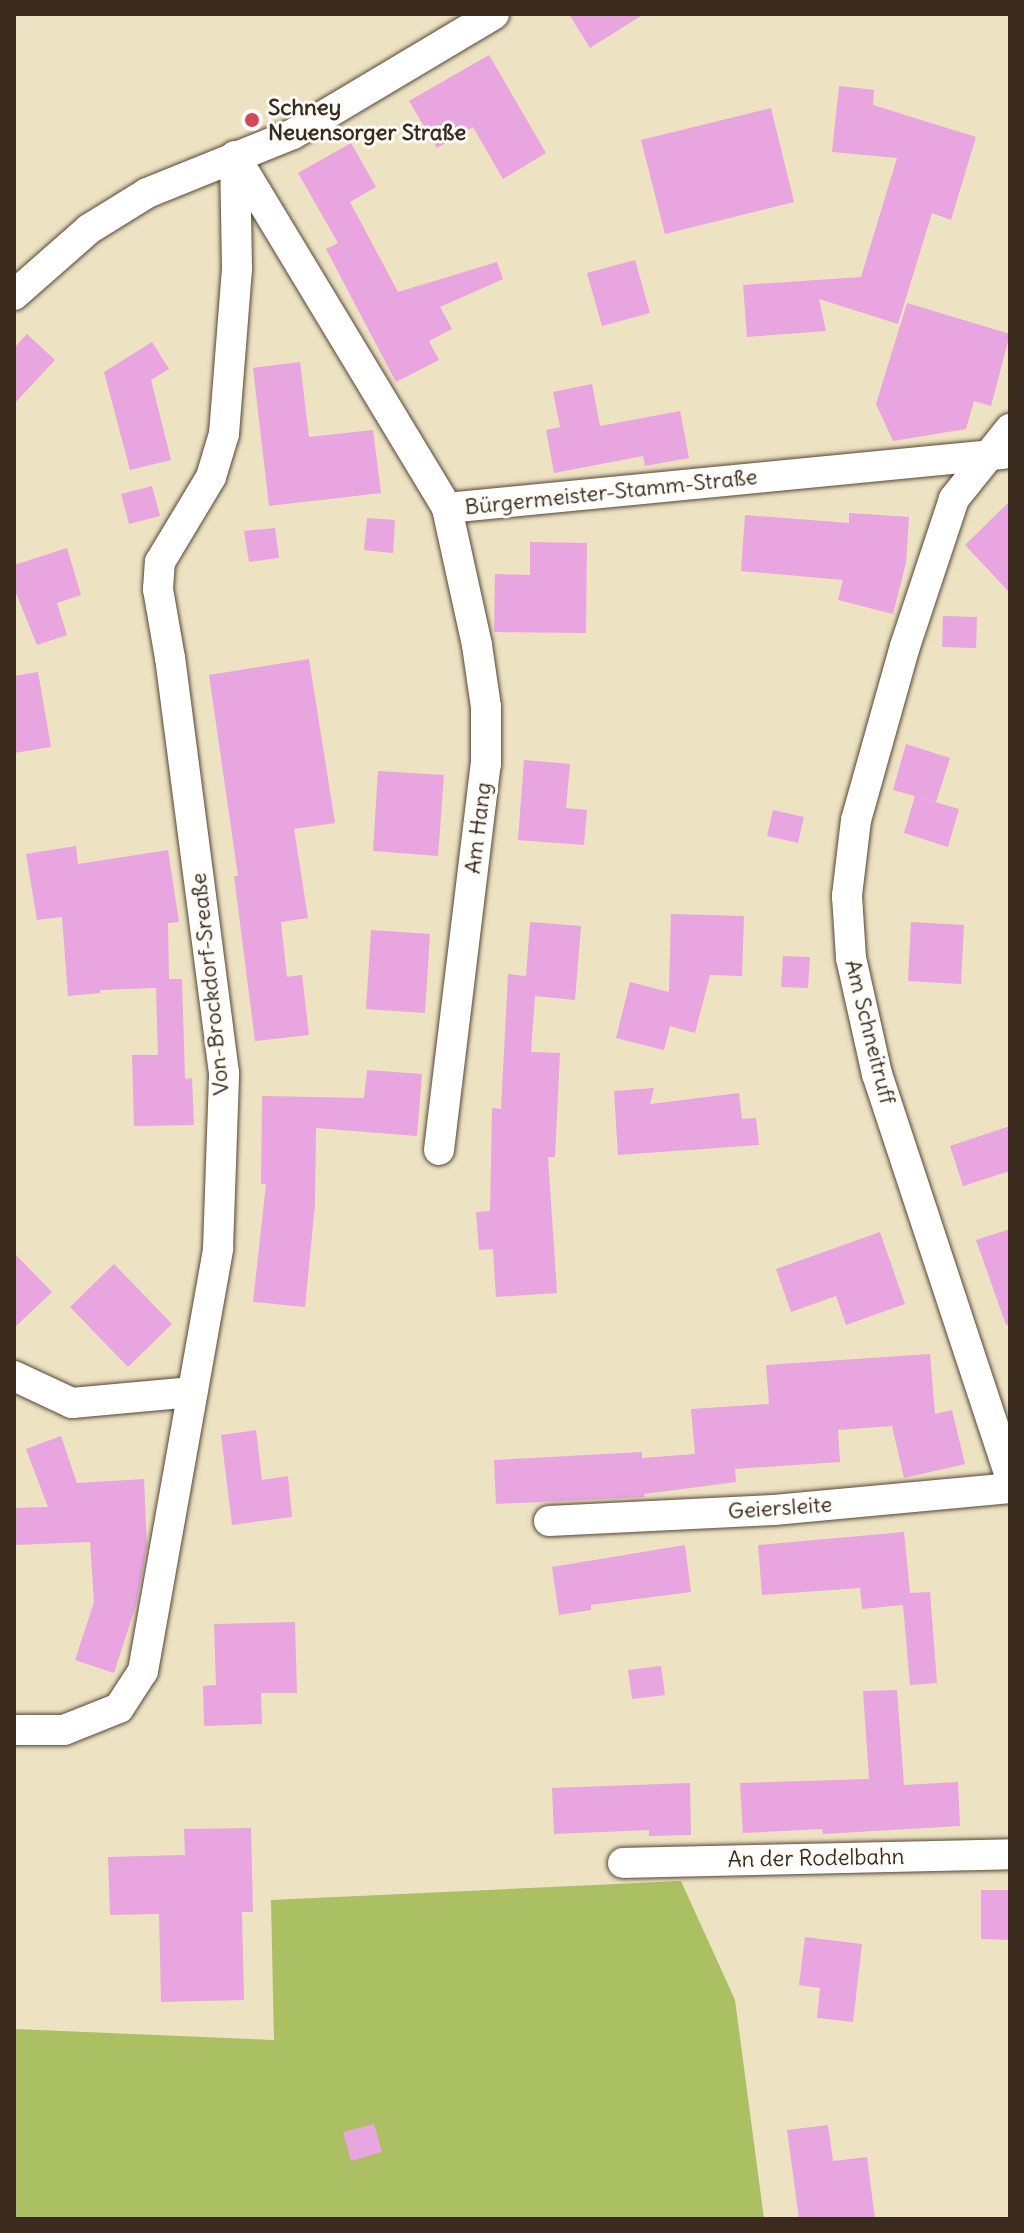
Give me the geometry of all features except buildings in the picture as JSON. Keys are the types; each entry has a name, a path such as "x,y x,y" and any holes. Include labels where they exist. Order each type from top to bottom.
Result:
{"street":[{"path":"14,295 89,229 147,193 293,134 494,14"},
{"name":"Bürgermeister-Stamm-Straße","path":"235,156 447,508 1001,454"},
{"name":"Von-Brockdorf-Sreaße","path":"14,1730 64,1730 119,1708 143,1671 218,1249 224,1073 170,658 158,589 160,562 211,477 224,434 237,269 235,156"},
{"name":"Am Schneitruff","path":"1010,429 1001,454 954,499 905,646 856,820 847,896 851,958 877,1074 1010,1476"},
{"name":"Am Hang","path":"439,1150 486,764 486,707 477,645 447,508"},
{"path":"14,1376 72,1403 193,1392"},
{"name":"Geiersleite","path":"549,1521 774,1510 1010,1488"},
{"name":"An der Rodelbahn","path":"623,1863 1010,1854"}],"green space":[{"path":"681,1881 735,2000 764,2219 14,2219 14,2029 274,2040 271,1900"}],"place":[{"name":"Schney Neuensorger Straße","path":"252,120"}]}
